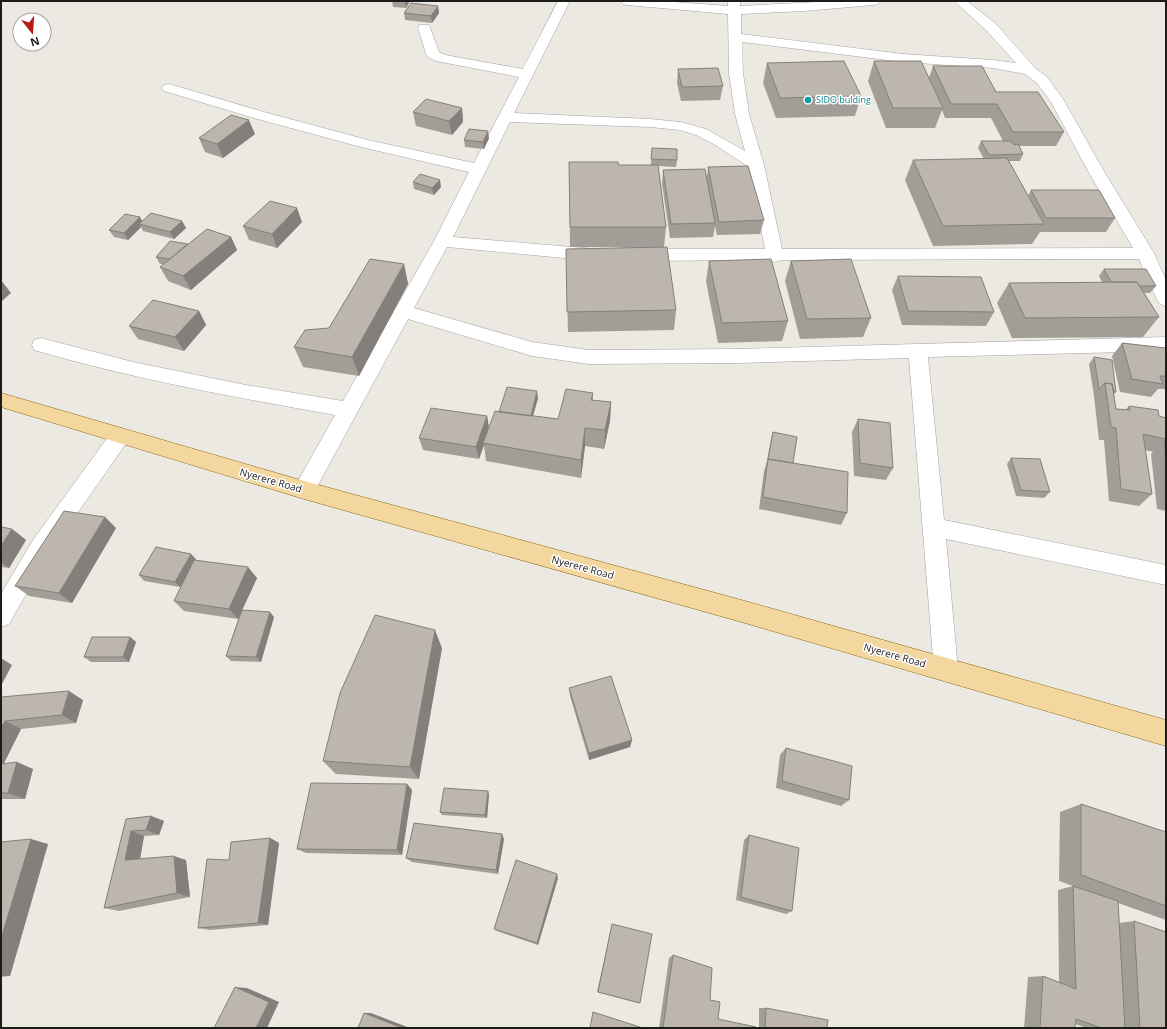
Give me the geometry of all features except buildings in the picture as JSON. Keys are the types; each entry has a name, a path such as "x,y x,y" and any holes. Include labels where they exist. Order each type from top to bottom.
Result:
{"main road":[{"name":"Nyerere Road","path":"1,400 304,490 745,612 1166,733"}],"street":[{"path":"304,490 442,241 564,1"},
{"path":"627,1 682,8 734,5 781,9 874,1"},
{"path":"960,1 991,27 1030,71 1042,80 1058,102 1097,173 1145,254 1166,300"},
{"path":"734,5 736,73 742,114 756,165 775,256"},
{"path":"424,28 433,54 441,58 527,74"},
{"path":"734,37 903,58 993,64 1030,71"},
{"path":"169,88 366,144 478,169"},
{"path":"504,117 650,123 681,126 712,137 756,165"},
{"path":"442,241 594,255 775,256 1145,254"},
{"path":"404,312 532,349 589,356 739,356 1166,344"},
{"path":"41,345 148,372 246,392 349,410"},
{"path":"918,350 946,670"},
{"path":"1,616 41,547 120,436"},
{"path":"933,527 1166,575"}],"place":[{"name":"SIDO bulding","path":"808,100"}]}
